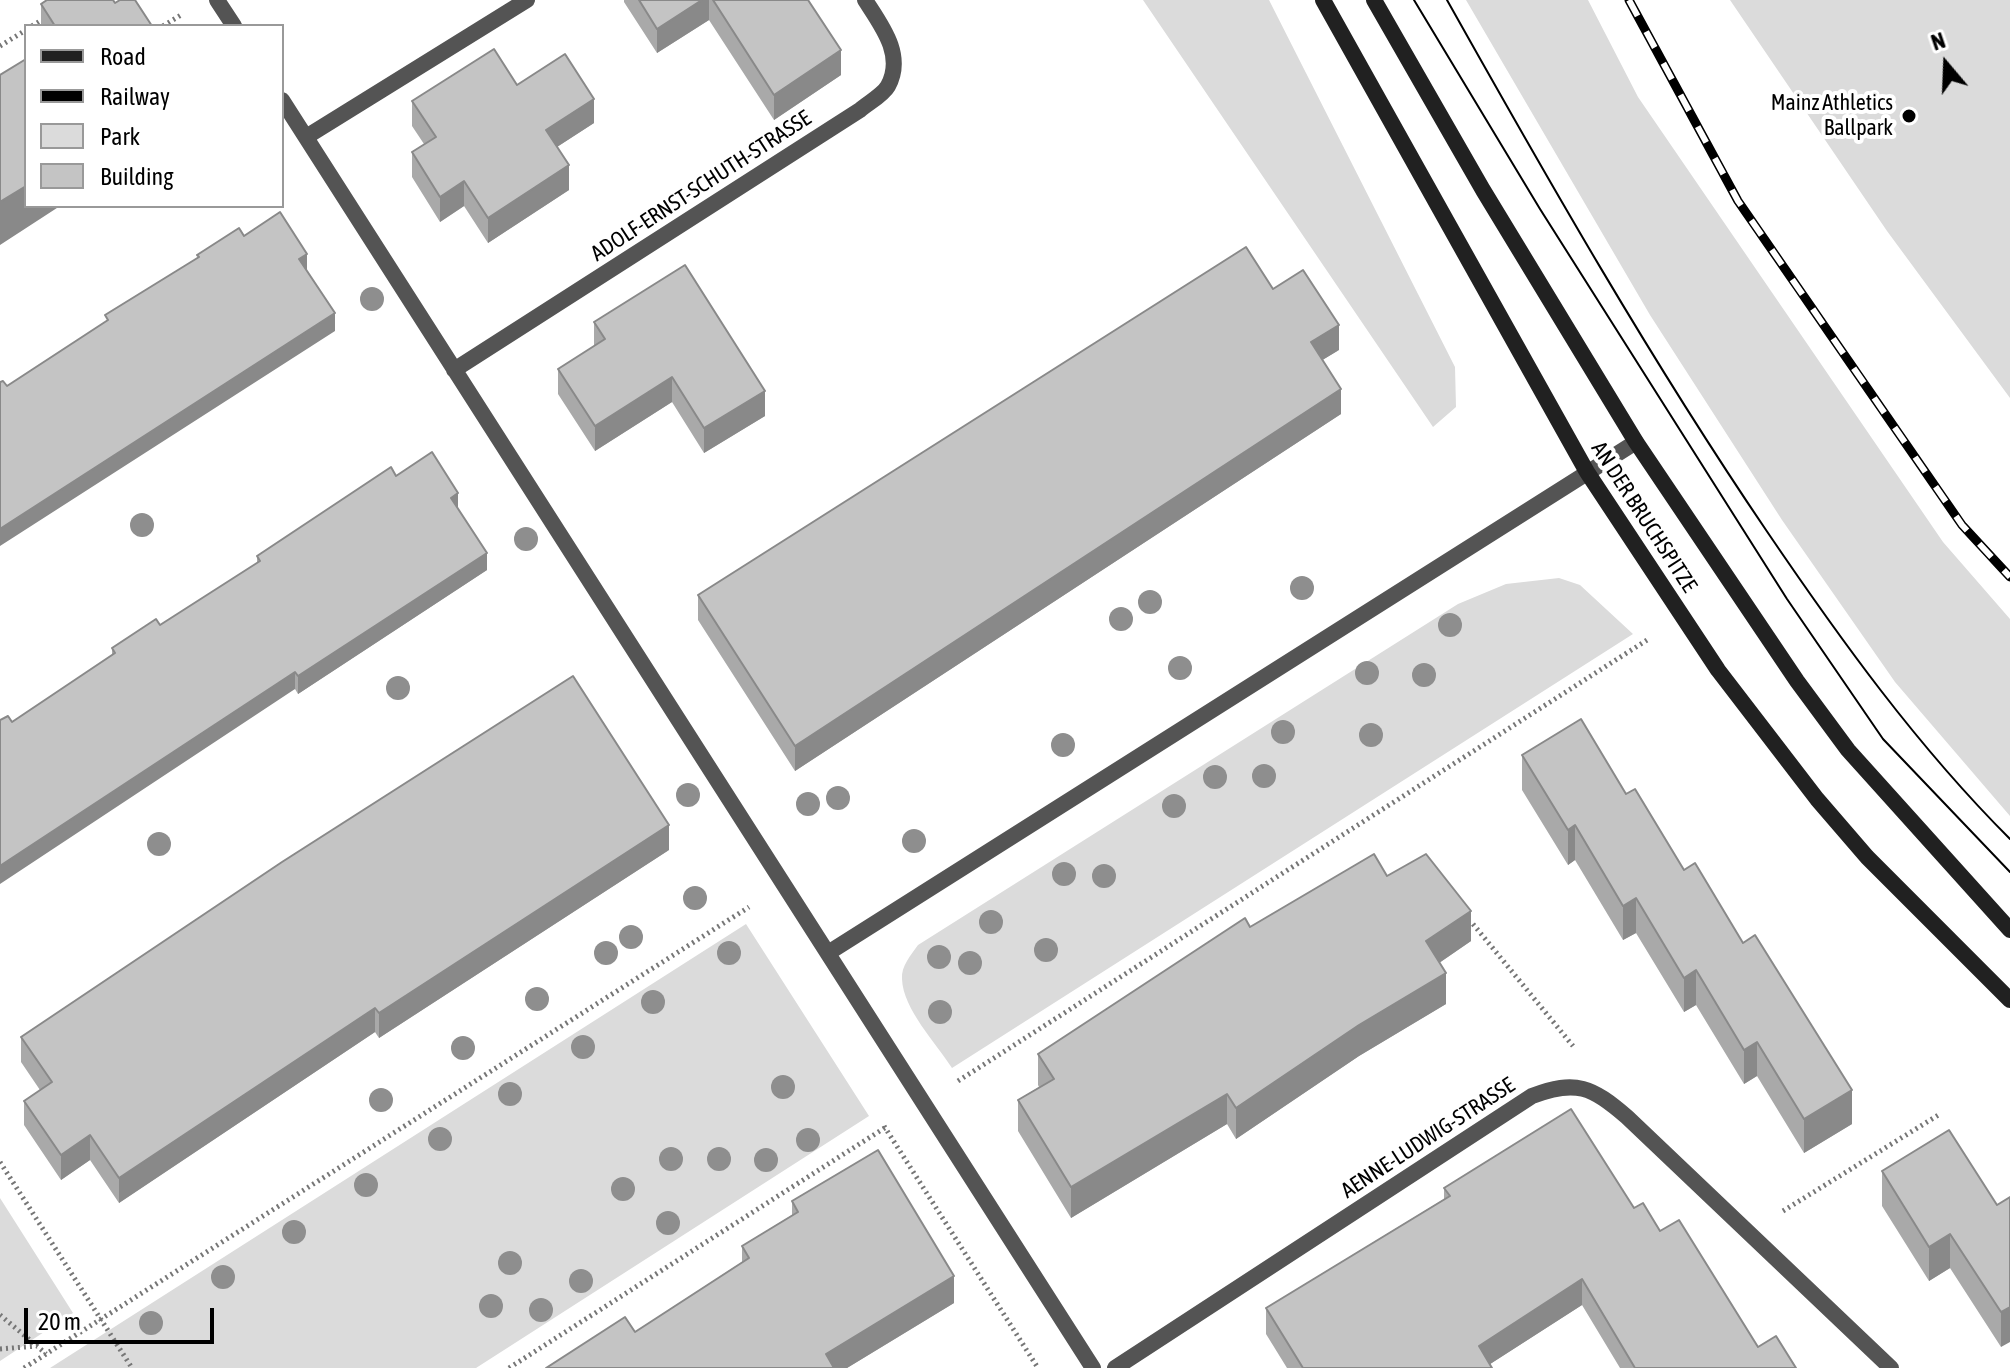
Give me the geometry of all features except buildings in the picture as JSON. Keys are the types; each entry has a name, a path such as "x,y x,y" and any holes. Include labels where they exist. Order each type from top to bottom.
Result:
{"main road":[{"name":"AN DER BRUCHSPITZE","path":"1323,0 1587,472 1718,670 1817,799 1867,857 2010,1000"},
{"name":"AN DER BRUCHSPITZE","path":"1374,0 1483,190 1636,442 1848,750 2010,930"}],"street":[{"path":"217,0 233,24"},
{"path":"306,137 527,0"},
{"name":"ADOLF-ERNST-SCHUTH-STRASSE","path":"454,370 860,110 888,87 895,60 886,33 865,0"},
{"path":"284,103 1093,1368"},
{"path":"828,953 1636,442"},
{"name":"AENNE-LUDWIG-STRASSE","path":"1115,1368 1532,1096 1553,1088 1585,1088"},
{"path":"1585,1088 1603,1096 1627,1117 1891,1368"}],"path":[{"path":"35,24 53,13"},
{"path":"0,46 24,31"},
{"path":"509,1368 1652,637"},
{"path":"24,1368 784,884"},
{"path":"1473,924 1582,1056 1585,1088"},
{"path":"1802,1199 1940,1114"},
{"path":"0,1162 132,1368"},
{"path":"0,1315 46,1354"},
{"path":"0,1349 37,1346"}],"green space":[{"path":"1143,0 1269,0 1455,367 1456,407 1433,427"},
{"path":"1466,0 1588,0 1638,97 1943,542 2010,619 2010,816 1895,682 1782,520 1650,315"},
{"name":"Mainz Athletics Ballpark","path":"1730,0 2010,0 2010,398 1887,231"},
{"path":"1559,578 1580,585 1633,634 952,1068 914,1014 904,990 903,970 918,945 1458,604 1506,584"},
{"path":"746,924 869,1116 476,1368 50,1368"},
{"path":"0,1198 73,1313 0,1361"}],"tram line":[{"path":"1414,0 1540,209 1787,599 1883,739 2010,872"},
{"path":"1447,0 1562,202 1723,466 1822,611 1911,729 2010,839"}],"railway":[{"path":"1629,0 1738,201 1962,525 2010,577"}],"place":[{"name":"Mainz Athletics Ballpark","path":"1909,116"}]}
